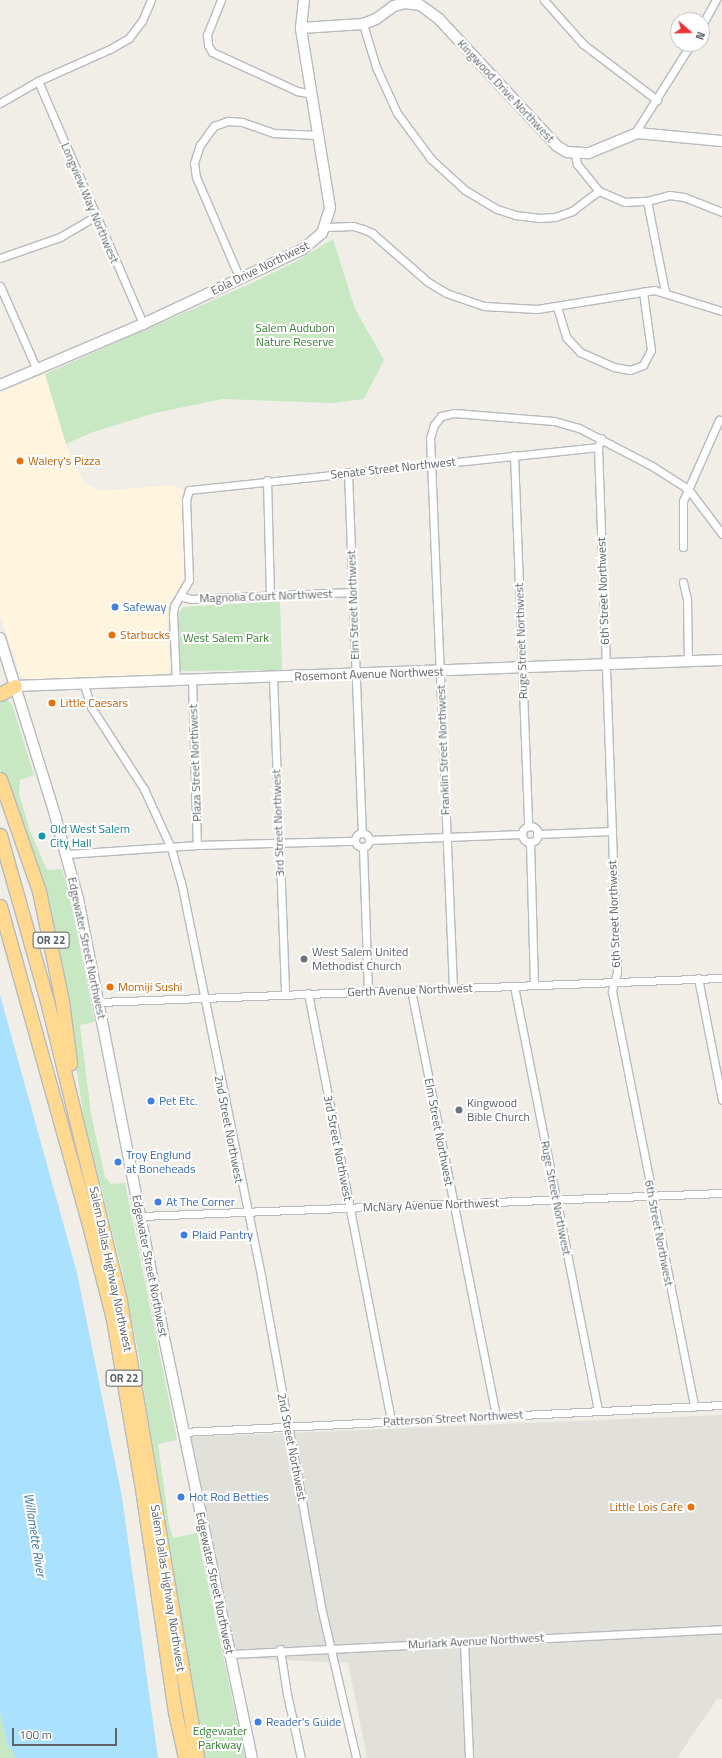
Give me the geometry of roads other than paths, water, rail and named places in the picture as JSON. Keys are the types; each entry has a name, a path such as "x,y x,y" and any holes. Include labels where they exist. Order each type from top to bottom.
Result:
{"highway":[{"path":"0,684 15,686"},
{"path":"0,694 15,686"},
{"name":"OR 22","path":"0,778 21,833 50,934 62,1001 74,1107"},
{"name":"Salem Dallas Highway Northwest","path":"0,835 28,928 109,1251 132,1363 197,1758"},
{"name":"Salem Dallas Highway Northwest","path":"0,906 70,1154 113,1319 141,1481 175,1712 185,1758"},
{"name":"OR 22","path":"175,1712 180,1758"}],"main road":[{"name":"Eola Drive Northwest","path":"0,385 143,324 310,245 325,227 330,212 329,200 301,28 304,0"},
{"name":"Kingwood Drive Northwest","path":"301,28 363,24 400,4 415,4 425,7 557,146 575,154"},
{"path":"575,154 589,153 637,133 722,141"},
{"name":"Edgewater Street Northwest","path":"0,638 67,854 99,1002 184,1432 252,1758"},
{"name":"Rosemont Avenue Northwest","path":"15,686 84,685 440,672 722,660"}],"street":[{"path":"0,103 38,81 110,49 129,38 142,21 151,0"},
{"path":"221,0 207,35 208,45 212,52 297,91 312,94"},
{"path":"544,0 583,44 657,100"},
{"path":"709,12 716,0"},
{"path":"363,24 376,67 397,113 431,159 465,190 497,209 515,215 540,218 555,217 572,211 599,191"},
{"path":"637,133 638,128 686,52"},
{"name":"Longview Way Northwest","path":"38,81 143,324"},
{"path":"240,279 196,177 194,163 200,145 214,126 228,121 242,122 274,133 318,135"},
{"path":"575,154 577,164 599,191 625,202 647,201 662,196 684,197 722,212"},
{"path":"647,201 665,292"},
{"path":"0,258 60,236 96,216"},
{"path":"325,227 353,226 372,233 428,282 462,300 484,306 516,310 557,307 643,292 665,292 722,311"},
{"path":"0,286 36,370"},
{"path":"557,307 566,337 580,352 603,363 630,370 643,365 651,350 643,292"},
{"name":"Franklin Street Northwest","path":"453,988 431,465 431,431 437,420 447,413 554,420 579,428 601,438"},
{"path":"684,546 683,501 719,420"},
{"path":"601,438 652,466 688,489 722,534"},
{"name":"6th Street Northwest","path":"601,438 598,447 617,972 612,991 694,1407"},
{"name":"Senate Street Northwest","path":"180,596 189,580 186,500 189,490 266,480 431,465 598,447"},
{"name":"Ruge Street Northwest","path":"514,455 528,827"},
{"name":"Elm Street Northwest","path":"348,472 362,833"},
{"path":"266,480 270,596"},
{"path":"683,582 687,599 688,661"},
{"name":"Magnolia Court Northwest","path":"180,596 191,599 353,592"},
{"path":"176,681 173,615 180,596"},
{"name":"3rd Street Northwest","path":"273,677 285,994"},
{"name":"Plaza Street Northwest","path":"192,680 197,845"},
{"name":"2nd Street Northwest","path":"84,685 91,707 144,789 171,848 192,932 203,997 289,1426 330,1648 355,1758"},
{"path":"355,841 356,837 362,833 370,840 522,834 528,827 536,829 538,834"},
{"path":"538,834 612,831"},
{"path":"522,834 523,838 530,842"},
{"path":"530,842 534,840 538,834"},
{"path":"368,992 364,848 370,840"},
{"path":"67,854 197,845 355,841"},
{"path":"355,841 356,845 364,848"},
{"path":"530,842 534,985"},
{"path":"698,978 722,1100"},
{"name":"Gerth Avenue Northwest","path":"99,1002 722,978"},
{"name":"Ruge Street Northwest","path":"514,986 598,1411"},
{"name":"Elm Street Northwest","path":"411,990 496,1416"},
{"name":"3rd Street Northwest","path":"308,993 391,1421"},
{"name":"McNary Avenue Northwest","path":"141,1216 722,1193"},
{"name":"Patterson Street Northwest","path":"184,1432 722,1405"},
{"name":"Murlark Avenue Northwest","path":"230,1654 280,1649 464,1642 722,1629"},
{"path":"464,1642 469,1758"},
{"path":"280,1649 301,1758"},
{"path":"348,1758 355,1758"}],"water":[{"name":"Willamette River","path":"0,995 77,1273 122,1497 158,1758 16,1758 7,1743 0,1712"}],"place":[{"name":"Walery's Pizza","path":"20,461"},
{"name":"Safeway","path":"115,607"},
{"name":"Starbucks","path":"112,635"},
{"name":"Little Caesars","path":"52,703"},
{"name":"Old West Salem City Hall","path":"42,836"},
{"name":"West Salem United Methodist Church","path":"304,959"},
{"name":"Momiji Sushi","path":"110,987"},
{"name":"Pet Etc.","path":"151,1101"},
{"name":"Kingwood Bible Church","path":"459,1110"},
{"name":"Troy Englund at Boneheads","path":"118,1162"},
{"name":"At The Corner","path":"158,1202"},
{"name":"Plaid Pantry","path":"184,1235"},
{"name":"Hot Rod Betties","path":"181,1497"},
{"name":"Little Lois Cafe","path":"691,1507"},
{"name":"Reader's Guide","path":"258,1722"}],"park label":[{"name":"Salem Audubon Nature Reserve","path":"295,335"},
{"name":"West Salem Park","path":"226,638"},
{"name":"Edgewater Parkway","path":"220,1738"}]}
